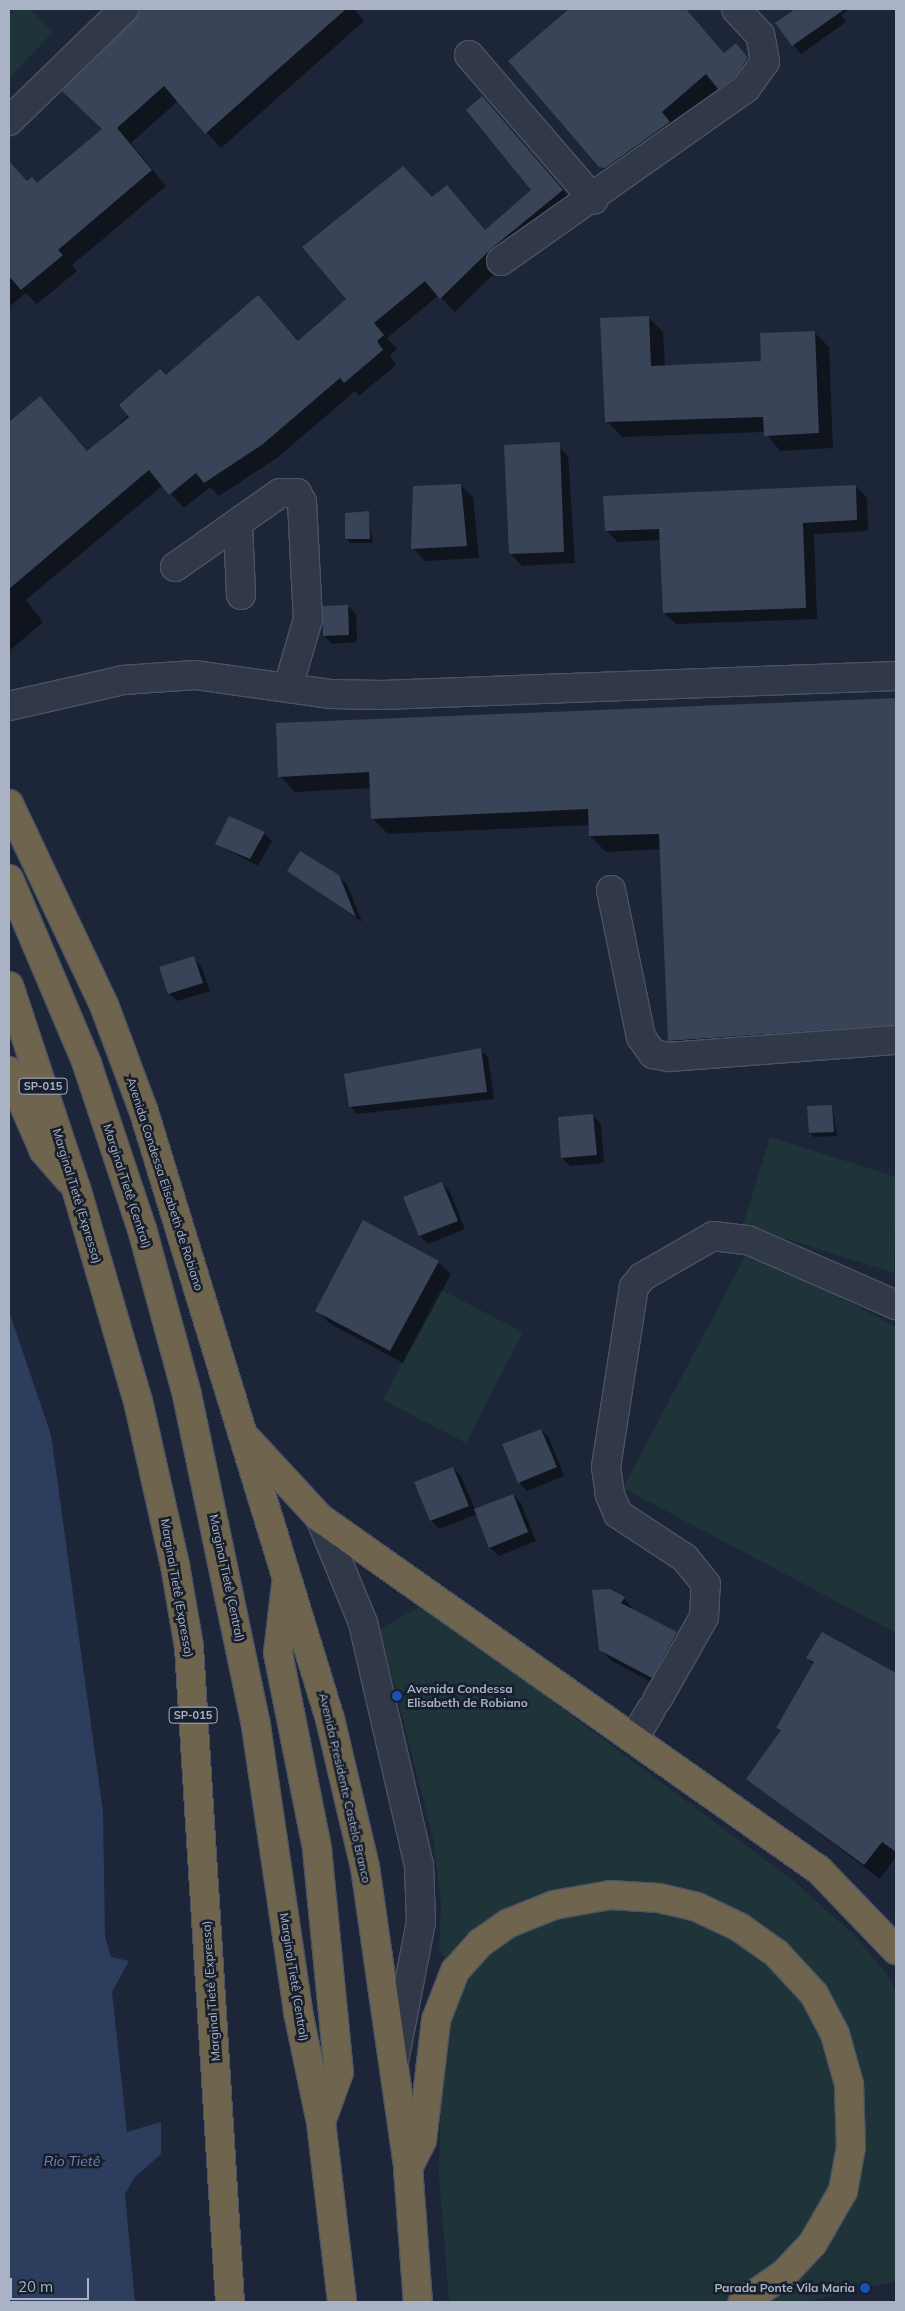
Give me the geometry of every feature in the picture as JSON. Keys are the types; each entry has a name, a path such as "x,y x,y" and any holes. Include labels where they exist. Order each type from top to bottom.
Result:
{"highway":[{"name":"Avenida Condessa Elisabeth de Robiano","path":"9,804 104,1005 141,1103 242,1433"},
{"name":"Marginal Tietê (Central)","path":"9,879 87,1064 142,1229 187,1396 256,1726 298,2012 321,2122 342,2302"},
{"name":"Marginal Tietê (Expressa)","path":"9,986 76,1188 138,1401 189,1647 230,2302"},
{"path":"9,1071 44,1151 76,1188"},
{"path":"242,1433 320,1518 819,1870 896,1950"},
{"name":"Avenida Presidente Castelo Branco","path":"242,1433 288,1572 330,1719 365,1867 408,2167 418,2302"},
{"path":"288,1572 278,1653 317,1849 339,2072 321,2122"},
{"path":"408,2167 422,2140 436,2020 455,1971 480,1943 509,1923 554,1905 610,1895 658,1898 697,1908 739,1927 776,1953 814,1994 835,2034 849,2084 851,2147 843,2191 812,2243 784,2274 743,2302"}],"lane":[{"path":"9,121 124,9"},
{"path":"501,261 594,200 746,88 765,62 760,34 736,9"},
{"path":"469,56 594,200"},
{"path":"175,567 280,493 297,493 302,502 308,619 288,687"},
{"path":"238,523 241,595"},
{"path":"9,706 123,680 195,675 288,687 382,695 896,676"},
{"path":"611,890 642,1037 653,1054 669,1057 896,1040"},
{"path":"634,1738 704,1617 706,1584 685,1558 618,1514 610,1495 606,1467 634,1287 642,1278 713,1236 748,1240 896,1305"},
{"path":"320,1518 361,1614 420,1865 421,1922 394,2063"}],"green space":[{"path":"14,9 30,9 53,32 9,78 9,14"},
{"path":"770,1137 896,1177 894,1273 743,1225"},
{"path":"749,1249 896,1327 896,1633 623,1488"},
{"path":"439,1289 523,1332 466,1443 383,1400"},
{"path":"423,1605 795,1882 855,1936 889,1977 896,1992 896,2281 805,2302 449,2302 439,2175 443,2012 465,1980 439,1951 441,1903 433,1838 380,1629"}],"water":[{"name":"Rio Tietê","path":"9,1311 51,1435 103,1812 105,1936 111,1957 129,1961 112,1992 127,2132 161,2122 161,2154 134,2178 125,2194 135,2302 9,2302"}],"building":[{"path":"142,9 346,9 205,134 164,86 117,128 152,170 58,250 63,255 21,290 9,276 9,161 27,181 32,177 37,183 102,129 62,91"},
{"path":"569,9 686,9 724,53 736,43 748,58 735,77 718,89 706,74 662,112 670,122 605,168 599,167 508,61"},
{"path":"795,9 845,9 792,46 775,23"},
{"path":"482,96 563,190 492,248 440,299 425,281 374,323 384,335 377,341 383,350 344,383 340,378 263,444 204,483 196,473 169,495 149,470 9,589 9,422 40,396 87,451 129,417 119,405 160,369 166,375 258,295 298,341 346,299 302,247 403,166 432,197 447,185 485,230 531,190 466,110"},
{"path":"649,316 651,366 761,361 760,333 815,331 819,433 764,436 763,417 605,422 600,318"},
{"path":"560,442 564,552 509,554 504,445"},
{"path":"461,484 467,546 411,549 413,486"},
{"path":"856,485 857,520 803,523 806,608 663,613 659,529 605,531 603,496"},
{"path":"369,511 370,539 345,539 345,513"},
{"path":"348,605 349,635 323,636 323,606"},
{"path":"896,698 896,1025 668,1041 659,834 589,836 588,809 371,819 369,772 278,777 276,723"},
{"path":"229,816 265,832 250,859 215,844"},
{"path":"300,851 339,875 356,917 287,871"},
{"path":"194,956 203,983 168,994 159,967"},
{"path":"481,1048 487,1092 349,1107 344,1074"},
{"path":"832,1105 834,1132 809,1133 807,1106"},
{"path":"593,1114 597,1155 561,1158 558,1117"},
{"path":"442,1182 458,1221 419,1236 403,1197"},
{"path":"363,1220 439,1261 390,1351 315,1311"},
{"path":"541,1429 557,1467 518,1483 502,1444"},
{"path":"453,1467 469,1506 430,1521 414,1482"},
{"path":"513,1494 528,1532 489,1548 474,1509"},
{"path":"610,1589 625,1597 621,1603 677,1632 652,1678 599,1650 592,1590"},
{"path":"822,1632 896,1673 896,1852 882,1842 864,1865 746,1779 781,1730 776,1728 814,1662 806,1658"}],"place":[{"name":"Avenida Condessa Elisabeth de Robiano","path":"397,1696"},
{"name":"Parada Ponte Vila Maria","path":"865,2288"}]}
